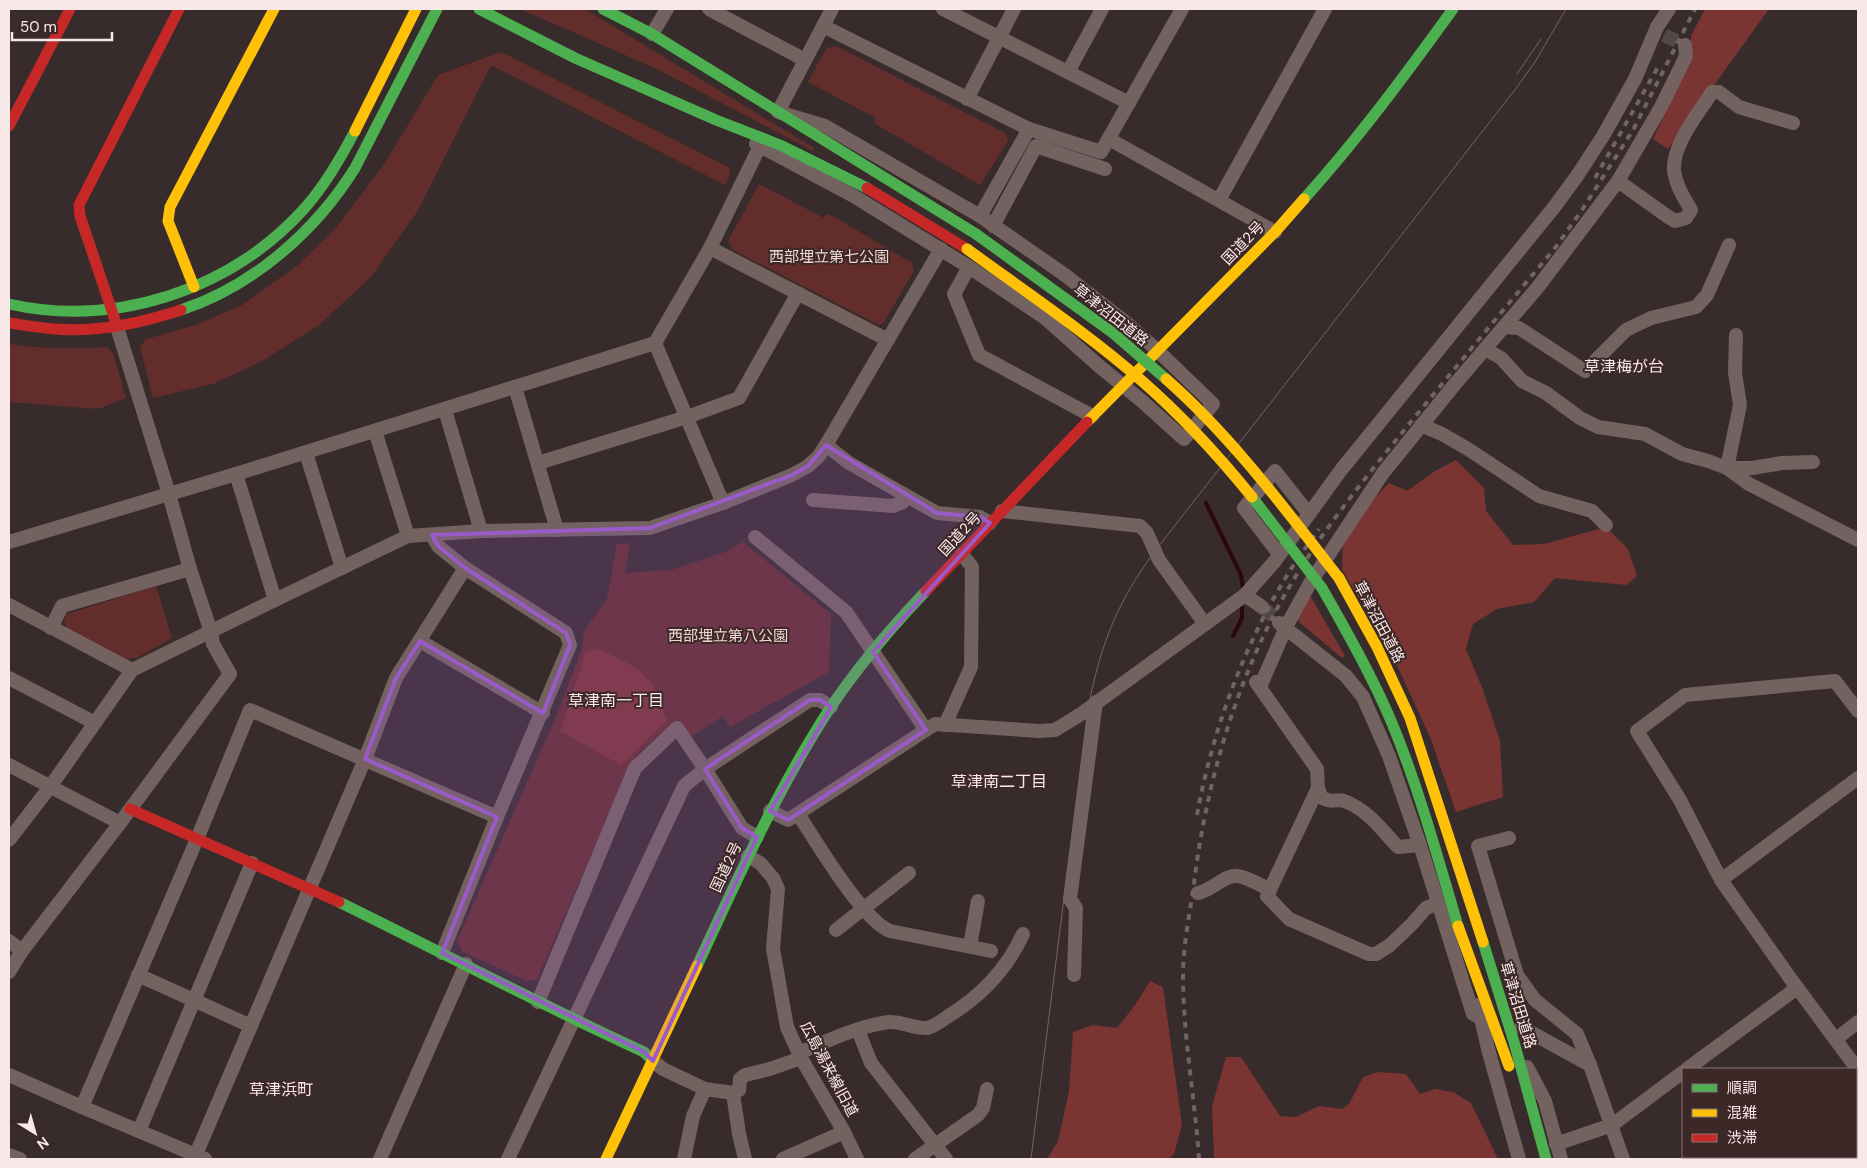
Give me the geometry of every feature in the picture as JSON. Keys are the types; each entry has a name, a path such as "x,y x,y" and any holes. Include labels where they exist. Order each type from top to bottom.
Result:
{"main road":[{"path":"9,126 70,9"},
{"path":"117,327 80,216 79,205 179,9"},
{"path":"194,287 168,221 170,207 274,9"},
{"path":"9,304 60,311 111,308 160,299 219,276 253,254 281,232 308,203 336,164 416,9"},
{"path":"9,324 72,331 117,327 180,312 214,298 265,267 303,235 333,200 354,169 437,9"},
{"name":"草津沼田道路","path":"479,9 575,58 716,120 780,145 864,186 968,249 1102,347 1166,403 1222,461 1261,508 1322,588 1360,654 1392,724 1423,810 1464,946 1545,1159"},
{"name":"草津沼田道路","path":"603,9 652,34 976,234 1114,333 1183,394 1273,494 1339,578 1377,647 1410,718 1465,883 1514,1042 1545,1159"},
{"name":"国道2号","path":"606,1159 757,837 803,752 831,707 873,652 920,597 1123,384 1275,232 1349,147 1398,85 1453,9"},
{"path":"130,809 310,888 466,964 574,1020 644,1052 653,1061"}],"street":[{"path":"652,34 667,9"},
{"path":"709,9 805,60"},
{"path":"716,120 760,146 852,195 941,249 1045,318 1184,439 1213,404 1158,351 1065,275 980,216 825,126 778,112 832,9"},
{"path":"943,9 1128,103"},
{"path":"966,99 1014,9"},
{"path":"1068,72 1102,9"},
{"path":"823,26 1029,130 1101,152 1182,9"},
{"path":"1219,200 1326,9"},
{"path":"770,811 788,820 935,724 1047,731 1062,726 1245,595 1279,554 1341,470 1555,206 1577,176 1603,136 1640,70 1657,27 1669,9"},
{"path":"1640,70 1654,53 1664,35"},
{"path":"1420,845 1398,847 1368,814 1342,800 1330,802 1322,798 1318,788 1317,769 1258,684 1282,624 1373,488 1421,425 1538,287 1618,181 1661,107 1686,56 1685,45"},
{"path":"1618,181 1675,221 1686,218 1691,210 1680,191 1674,170 1677,148 1712,92 1719,92 1739,107 1793,123"},
{"path":"980,216 1029,130"},
{"path":"1109,139 1275,232"},
{"path":"9,542 306,453 656,343 710,248 760,146"},
{"path":"993,226 1036,146 1105,169"},
{"path":"1504,326 1519,328 1585,370 1626,330 1651,318 1696,307 1707,295 1729,244"},
{"path":"710,248 888,340"},
{"path":"9,840 50,786 132,670 408,536 481,531 650,528 723,503 792,475 808,466 826,445 941,249"},
{"path":"969,267 954,294 979,355 1092,416"},
{"path":"538,463 687,418 739,398 798,294"},
{"path":"9,972 22,951 120,823 230,674 213,644 212,632 190,569 169,494 117,327"},
{"path":"1727,468 1740,405 1735,373 1736,335"},
{"path":"656,343 723,503"},
{"path":"1485,349 1501,358 1522,381 1546,393 1588,423 1608,429 1646,434 1676,452 1727,468 1752,468 1782,463 1813,462"},
{"path":"514,388 557,530"},
{"path":"445,410 481,531"},
{"path":"1421,425 1468,449 1539,496 1592,511 1606,525"},
{"path":"375,431 408,536"},
{"path":"826,445 849,462 936,514 980,517 990,524"},
{"path":"306,453 342,568"},
{"path":"1727,468 1749,484 1858,540"},
{"path":"1279,554 1244,508 1275,471 1309,514"},
{"path":"236,474 275,600"},
{"path":"814,500 887,506 903,502 906,496"},
{"path":"1002,511 1140,526 1147,533 1159,560 1205,624"},
{"path":"432,534 438,546 465,568 566,633 570,645 442,953"},
{"path":"755,538 846,612 926,730"},
{"path":"945,725 971,667 972,567 962,554"},
{"path":"9,1075 198,1158 365,759 396,678 465,568"},
{"path":"51,628 62,606 190,569"},
{"path":"1245,595 1262,606"},
{"path":"9,605 132,670"},
{"path":"1282,624 1346,676 1363,697 1389,756 1420,845 1472,1014 1477,1016"},
{"path":"420,641 543,713"},
{"path":"9,678 95,723"},
{"path":"1857,1068 1797,988 1721,880 1680,800 1637,731 1685,695 1740,688 1835,681 1858,711"},
{"path":"508,1159 684,786 705,769 810,700 820,700 831,707"},
{"path":"1074,975 1076,908 1070,899 1096,702"},
{"path":"82,1107 250,710 497,817"},
{"path":"538,1002 635,768 677,728 742,828 757,837"},
{"path":"9,765 120,823"},
{"path":"1721,880 1858,778"},
{"path":"1318,788 1267,896 1289,919 1369,954 1376,954 1390,945 1426,908 1438,903"},
{"path":"798,814 838,874 864,909 879,925 890,931 991,951"},
{"path":"1509,838 1478,846 1517,975 1536,1000 1578,1034 1623,1159"},
{"name":"広島湯来線旧道","path":"748,856 760,863 773,878 778,889 773,949 787,1027 800,1056 844,1132 857,1159"},
{"path":"139,1131 252,864"},
{"path":"836,930 909,873"},
{"path":"1198,893 1205,892 1232,876 1238,876 1270,890"},
{"path":"970,946 978,901"},
{"path":"653,1061 663,1069 705,1090 733,1093 739,1090 740,1078 745,1075 770,1069 858,1030 890,1022 926,1028 939,1023 964,1007 991,983 1010,957 1023,934"},
{"path":"9,941 22,951"},
{"path":"1464,946 1488,1049 1519,1159"},
{"path":"380,1159 466,964"},
{"path":"138,975 252,1026"},
{"path":"1688,1068 1797,988"},
{"path":"1836,1038 1858,1022"},
{"path":"1521,1027 1590,1064"},
{"path":"858,1030 871,1063 946,1159"},
{"path":"1514,1042 1545,1100 1561,1159"},
{"path":"1556,1144 1612,1125 1682,1073"},
{"path":"915,1159 978,1115 983,1108 986,1089"},
{"path":"684,1159 693,1116 705,1090"},
{"path":"733,1093 738,1134 745,1159"},
{"path":"783,1159 844,1132"},
{"path":"9,1155 20,1159"}],"highlighted area":[{"path":"826,445 937,513 980,517 990,523 873,652 926,730 788,820 770,811 831,707 820,700 810,700 705,769 742,828 757,837 653,1061 644,1052 442,953 497,817 365,759 396,678 420,641 543,713 570,645 566,633 465,568 438,546 432,535 650,528 792,475 808,466"}],"green space":[{"path":"520,9 585,9 814,148 813,151 657,69"},
{"path":"836,46 1005,133 1008,141 980,185 874,123 876,118 808,82 826,48"},
{"path":"501,52 730,168 725,185 491,65 417,212 371,277 319,325 264,360 213,384 153,398 140,347 146,339 196,325 242,305 298,265 335,229 385,163 438,75"},
{"name":"西部埋立第七公園","path":"759,184 824,218 827,214 833,216 912,263 914,271 884,322 879,325 733,250 728,241"},
{"path":"9,344 58,348 107,347 113,353 126,398 98,409 9,402"},
{"name":"西部埋立第八公園","path":"743,542 831,614 829,672 730,727 723,716 691,737 678,719 638,754 628,769 537,980 527,981 463,952 457,941 555,719 582,649 584,631 607,599 617,544 630,543 625,573 671,570 725,552"},
{"path":"156,586 172,638 137,658 125,658 67,628 64,621 67,614"}],"shaded area":[{"path":"1705,9 1769,9 1668,149 1653,139 1691,59 1691,36"},
{"path":"1456,460 1484,488 1486,511 1513,545 1544,544 1606,527 1628,549 1637,576 1626,585 1555,578 1534,602 1497,609 1473,624 1466,649 1483,690 1500,741 1503,797 1456,812 1430,737 1387,644 1342,570 1343,541 1367,505 1389,483 1407,491 1435,471"},
{"path":"1311,597 1345,656 1342,658 1299,622 1297,618 1307,600"},
{"path":"596,649 627,663 647,678 657,692 667,720 621,765 560,731 586,652"},
{"path":"1150,981 1163,987 1182,1125 1174,1154 1168,1159 1047,1159 1058,1141 1069,1091 1073,1032 1093,1025 1117,1028 1135,1005"},
{"path":"1226,1057 1241,1057 1280,1116 1296,1117 1319,1106 1342,1109 1349,1104 1363,1077 1378,1072 1406,1074 1420,1094 1435,1089 1453,1092 1471,1103 1498,1159 1214,1159 1212,1106"}],"waterway":[{"path":"1206,503 1241,575 1243,588"},
{"path":"1233,636 1242,618 1242,607"}],"tunnel":[{"path":"1664,35 1685,45"},
{"path":"1262,607 1279,622"}],"tram line":[{"path":"1031,1159 1088,708 1098,664 1120,607 1141,570 1155,551 1517,87 1535,62 1566,9"},
{"path":"1517,74 1541,39"}],"railway":[{"path":"1199,1159 1185,1021 1184,952 1206,811 1224,740 1248,671 1279,605 1325,532 1396,440 1555,248 1582,210 1633,130 1695,9"},
{"path":"1595,178 1658,67"},
{"path":"1197,815 1203,784 1220,722 1243,662 1270,604 1319,529"}],"traffic: fast":[{"path":"181,310 208,300 233,287 257,271 280,254 321,214 355,168 437,9"},
{"path":"479,9 575,58 716,120 780,145 867,188"},
{"path":"603,9 652,34 976,234"},
{"path":"1304,199 1362,130 1453,9"},
{"path":"9,304 49,310 89,311 129,306 168,296 206,281 241,262 274,238 303,210 318,192 355,131"},
{"path":"976,234 1113,333 1166,379"},
{"path":"1252,497 1322,588"},
{"path":"1322,588 1368,671 1392,723 1419,798 1458,926"},
{"path":"697,966 766,821 824,717 865,661 926,591"},
{"path":"339,902 644,1052 653,1061"},
{"path":"1483,942 1514,1042 1546,1159"}],"traffic: slow":[{"path":"194,287 168,221 170,207 274,9"},
{"path":"355,131 416,9"},
{"path":"1087,422 1275,232 1304,199"},
{"path":"967,249 1078,329 1142,381 1199,436 1252,497"},
{"path":"1166,379 1236,449 1339,578"},
{"path":"1339,578 1377,647 1410,718 1483,942"},
{"path":"1458,926 1509,1066"},
{"path":"606,1159 697,966"}],"traffic: jam":[{"path":"9,126 70,9"},
{"path":"115,320 80,216 79,205 179,9"},
{"path":"867,188 967,249"},
{"path":"9,323 49,329 87,330 135,323 181,310"},
{"path":"926,591 1087,422"},
{"path":"130,809 339,902"}],"district":[{"name":"草津梅が台","path":"1624,366"},
{"name":"草津南一丁目","path":"616,700"},
{"name":"草津南二丁目","path":"999,781"},
{"name":"草津浜町","path":"281,1089"}]}
